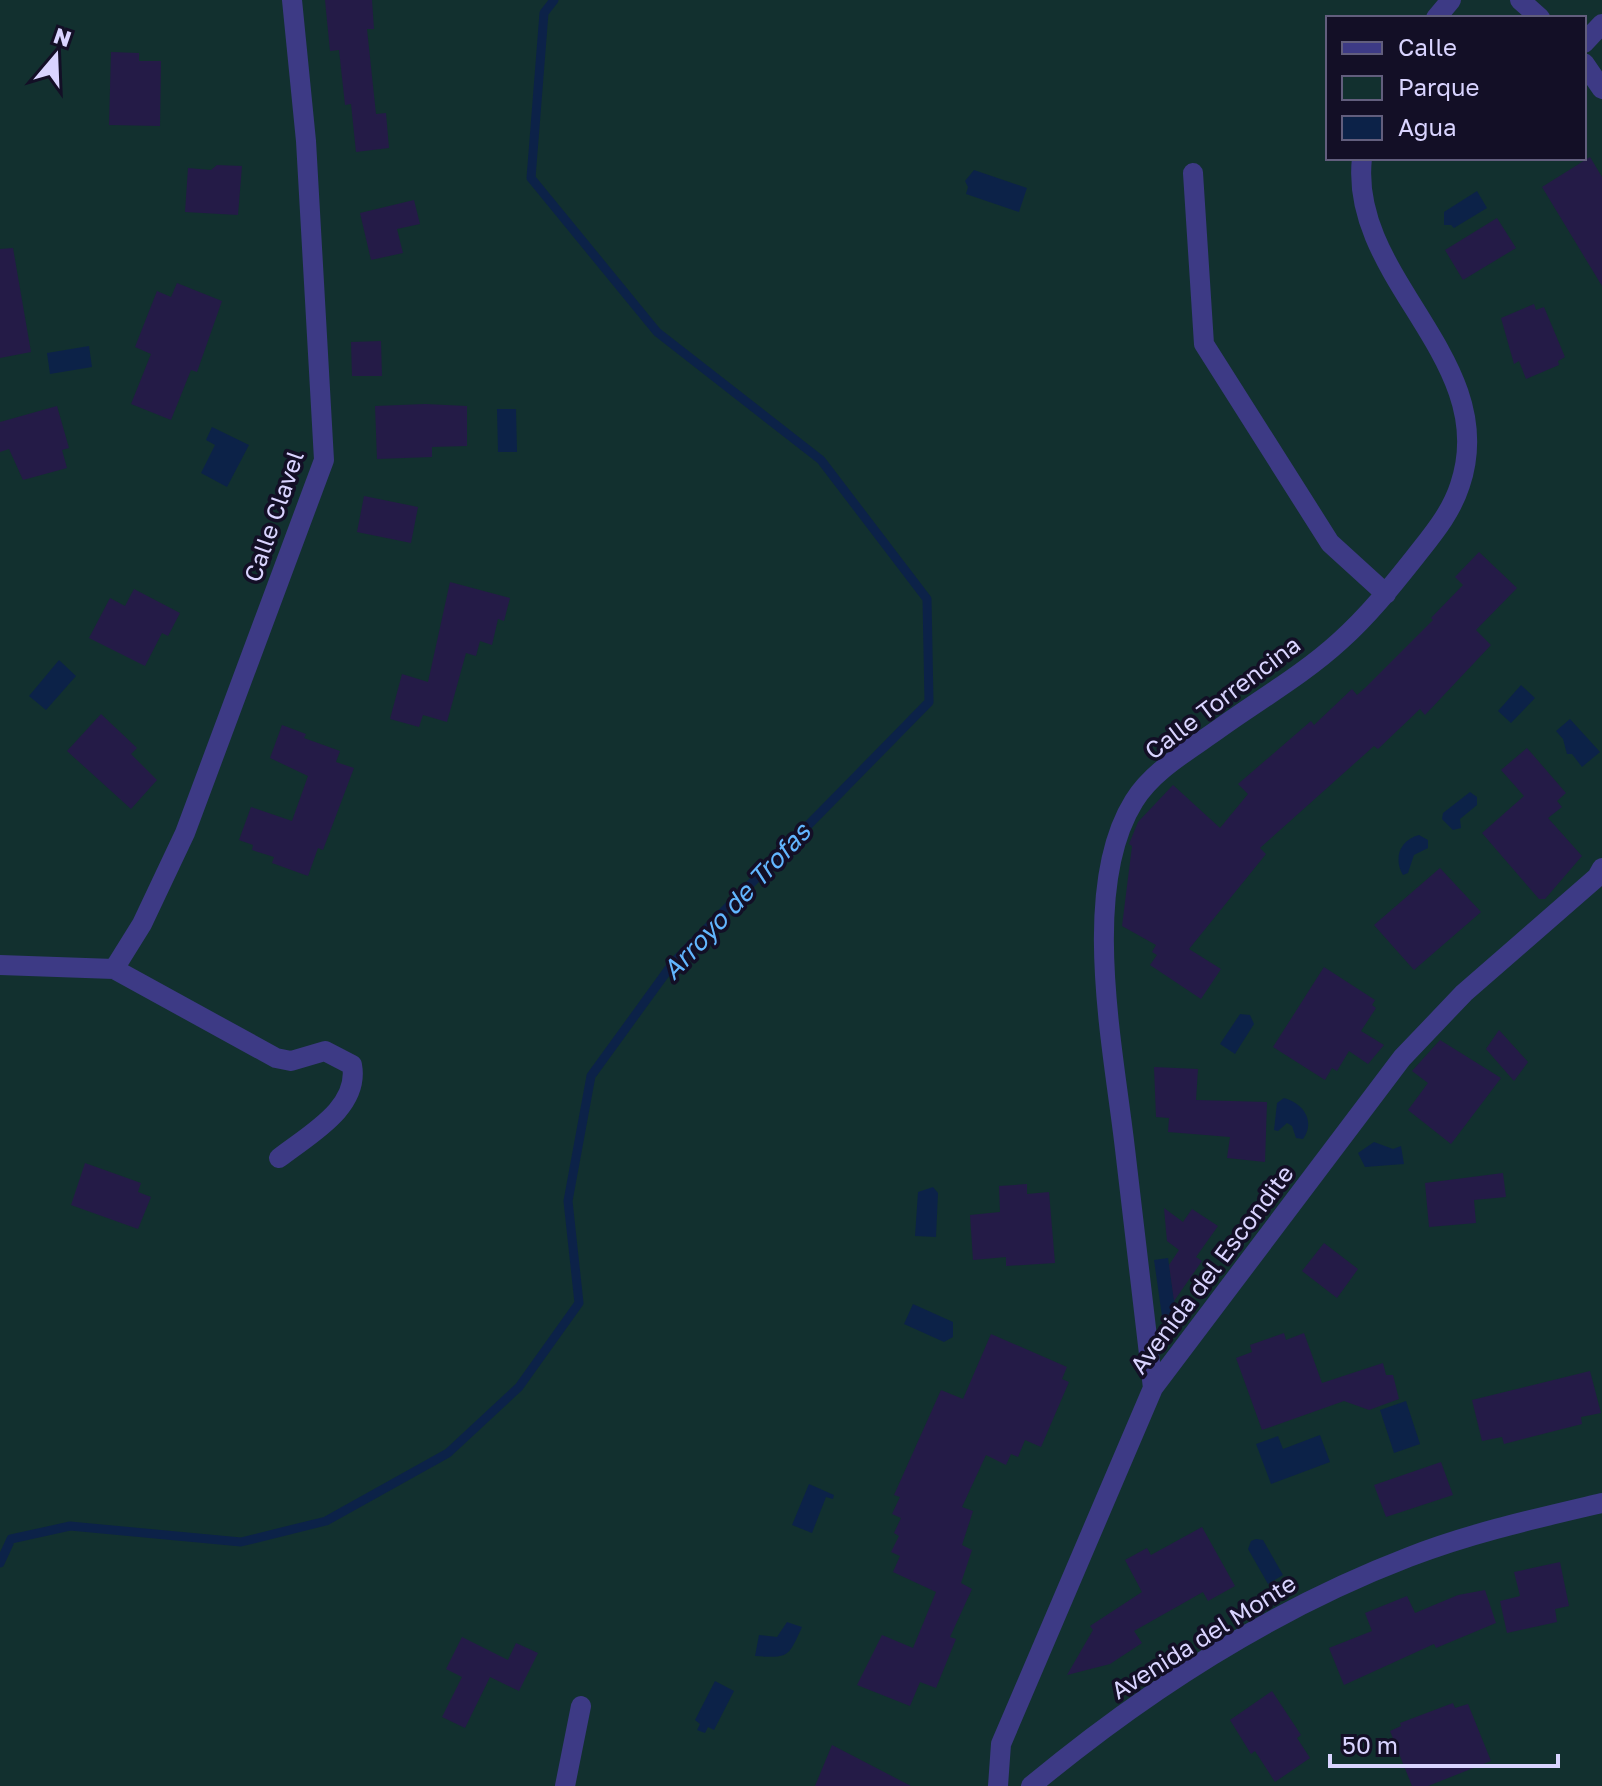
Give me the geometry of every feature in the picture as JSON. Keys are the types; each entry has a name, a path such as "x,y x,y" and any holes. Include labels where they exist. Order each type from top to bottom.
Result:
{"street":[{"name":"Calle Clavel","path":"114,969 142,924 185,833 324,460 306,141 292,0"},
{"path":"1438,16 1451,0"},
{"path":"1520,0 1538,16"},
{"path":"1586,41 1602,24"},
{"path":"1586,66 1602,89"},
{"name":"Calle Torrencina","path":"1153,1388 1103,965 1109,863 1134,801 1168,765 1338,642 1386,594 1446,518 1460,485 1468,449 1464,409 1453,374 1372,234 1361,197 1362,160"},
{"path":"1193,173 1204,344 1330,543 1386,594"},
{"name":"Avenida del Escondite","path":"998,1786 1001,1744 1153,1388 1402,1058 1464,993 1597,877 1602,868"},
{"path":"0,965 114,969 276,1058 291,1061 325,1051 352,1065 354,1081 342,1105 279,1158"},
{"name":"Avenida del Monte","path":"1031,1786 1082,1743 1206,1659 1309,1599 1411,1556 1602,1503"},
{"path":"565,1786 581,1706"}],"green space":[{"path":"0,0 1602,0 1602,1786 0,1786"}],"water":[{"path":"974,170 1027,188 1019,212 966,194 968,187 965,181"},
{"path":"1477,191 1487,208 1454,228 1444,225 1444,212"},
{"path":"89,346 92,367 50,374 47,353"},
{"path":"497,409 516,409 517,452 498,452"},
{"path":"212,427 249,445 227,487 201,473 215,445 206,440"},
{"path":"59,660 76,676 46,710 29,696"},
{"path":"1521,685 1535,698 1511,723 1498,711"},
{"path":"1570,719 1600,752 1582,767 1572,754 1567,754 1563,739 1556,731"},
{"path":"1470,792 1477,797 1477,805 1460,819 1461,828 1453,830 1442,819 1443,813"},
{"path":"1419,835 1428,840 1428,848 1414,855 1408,873 1403,875 1399,862 1400,850 1412,837"},
{"path":"1240,1014 1250,1015 1254,1024 1235,1054 1220,1044"},
{"path":"1284,1098 1297,1104 1306,1114 1308,1126 1303,1139 1296,1138 1292,1126 1287,1123 1278,1131 1274,1130 1277,1103"},
{"path":"1374,1142 1393,1149 1401,1146 1404,1164 1365,1167 1358,1153"},
{"path":"933,1187 938,1193 936,1237 915,1236 918,1192"},
{"path":"1168,1258 1176,1313 1162,1316 1154,1260"},
{"path":"913,1304 953,1322 953,1337 944,1342 904,1324"},
{"path":"1406,1401 1420,1444 1394,1453 1380,1410"},
{"path":"1320,1435 1330,1462 1271,1484 1256,1444 1278,1436 1283,1449"},
{"path":"809,1484 834,1495 833,1499 826,1497 812,1533 792,1525"},
{"path":"1263,1540 1283,1575 1268,1584 1248,1549 1251,1541"},
{"path":"787,1622 802,1627 790,1650 781,1656 755,1656 759,1635 777,1637"},
{"path":"715,1681 734,1691 714,1730 708,1727 705,1733 697,1730 700,1724 695,1720"}],"building":[{"path":"325,0 372,0 374,29 367,29 376,114 386,113 389,148 356,152 351,104 345,105 339,50 330,51"},
{"path":"111,52 139,53 139,61 161,61 160,126 109,125"},
{"path":"1590,157 1602,177 1602,286 1542,187"},
{"path":"217,165 242,166 238,215 185,212 188,168 211,170"},
{"path":"414,200 420,224 397,229 403,253 371,260 360,213"},
{"path":"1497,218 1516,248 1463,280 1445,250"},
{"path":"13,248 31,352 0,358 0,249"},
{"path":"177,283 222,301 197,372 191,370 171,420 131,404 151,354 135,347 157,291 171,297"},
{"path":"1534,304 1536,310 1544,307 1565,357 1558,361 1559,365 1526,379 1519,361 1514,364 1501,318"},
{"path":"381,341 382,376 352,376 351,342"},
{"path":"57,406 69,448 62,450 67,468 23,480 9,449 0,452 0,422"},
{"path":"375,406 467,406 467,446 432,447 432,457 377,459"},
{"path":"364,496 418,507 411,543 357,532"},
{"path":"1479,552 1517,588 1476,630 1491,645 1425,715 1420,709 1378,749 1374,746 1260,848 1266,854 1189,949 1221,969 1201,999 1150,965 1157,955 1152,952 1156,945 1122,926 1132,846 1129,844 1138,822 1173,785 1220,828 1248,794 1238,784 1311,721 1314,725 1352,689 1357,695 1365,688 1463,585 1455,577"},
{"path":"450,582 510,598 504,621 498,619 492,645 480,641 476,656 466,653 447,722 423,715 419,727 390,719 402,674 428,682"},
{"path":"134,589 180,613 168,636 162,633 145,666 89,638 110,598 125,606"},
{"path":"101,714 137,748 131,754 157,780 131,809 67,751"},
{"path":"282,725 306,734 304,738 340,751 336,762 354,768 323,850 318,848 308,876 272,863 274,857 252,850 253,845 239,840 251,807 292,821 308,776 270,758"},
{"path":"1527,748 1566,793 1557,801 1562,807 1548,818 1582,856 1545,899 1539,899 1482,833 1524,796 1501,770"},
{"path":"1440,868 1481,912 1414,970 1374,925"},
{"path":"1324,967 1375,1000 1372,1005 1376,1008 1361,1031 1384,1045 1368,1064 1349,1051 1337,1071 1332,1068 1325,1080 1273,1047"},
{"path":"1499,1030 1528,1062 1514,1081 1486,1049"},
{"path":"1440,1040 1501,1078 1451,1144 1408,1110 1428,1083 1412,1071"},
{"path":"1154,1067 1198,1069 1196,1100 1267,1102 1265,1162 1227,1158 1230,1137 1168,1132 1169,1118 1156,1117"},
{"path":"85,1163 141,1183 138,1192 151,1197 138,1229 71,1205"},
{"path":"1503,1173 1506,1197 1474,1200 1476,1223 1429,1227 1425,1183"},
{"path":"1027,1184 1027,1194 1049,1192 1055,1263 1006,1266 1006,1257 973,1260 970,1215 1000,1212 999,1186"},
{"path":"1164,1208 1183,1222 1192,1209 1218,1226 1196,1257 1202,1261 1174,1301 1169,1265 1179,1250 1167,1241"},
{"path":"1324,1243 1358,1269 1337,1298 1302,1271"},
{"path":"1284,1333 1286,1340 1304,1333 1322,1383 1383,1363 1386,1375 1393,1375 1399,1399 1369,1410 1344,1401 1262,1430 1236,1358 1252,1352 1250,1345"},
{"path":"991,1334 1067,1367 1062,1379 1069,1382 1041,1447 1025,1440 1018,1457 1011,1454 1006,1465 986,1455 962,1507 973,1511 962,1545 972,1550 961,1583 972,1589 950,1637 956,1639 936,1688 920,1682 910,1706 857,1685 882,1635 913,1648 936,1592 893,1572 900,1556 891,1552 899,1536 894,1533 901,1518 892,1514 900,1497 894,1495 941,1390 963,1399"},
{"path":"1590,1371 1601,1413 1581,1417 1582,1424 1504,1444 1502,1437 1482,1441 1472,1400"},
{"path":"1441,1462 1453,1495 1386,1517 1374,1485"},
{"path":"1202,1527 1235,1586 1208,1601 1203,1592 1134,1631 1142,1643 1110,1664 1067,1675 1093,1630 1090,1626 1142,1592 1125,1560 1147,1548 1151,1555"},
{"path":"1560,1562 1569,1606 1555,1609 1557,1622 1507,1633 1500,1601 1520,1596 1514,1572"},
{"path":"1485,1590 1496,1623 1436,1648 1434,1644 1344,1685 1329,1648 1372,1631 1365,1613 1407,1596 1415,1613 1458,1595"},
{"path":"462,1637 508,1660 516,1643 538,1653 519,1691 490,1677 465,1728 442,1717 462,1677 446,1669"},
{"path":"1272,1691 1301,1735 1297,1738 1310,1758 1275,1782 1255,1751 1251,1754 1230,1720"},
{"path":"1453,1703 1455,1708 1468,1704 1491,1761 1428,1786 1412,1786 1390,1731 1401,1726 1400,1723"},
{"path":"832,1745 911,1786 815,1786"}],"waterway":[{"name":"Arroyo de Trofas","path":"0,1563 11,1539 70,1526 241,1542 326,1521 448,1453 519,1387 579,1303 568,1201 591,1076 673,963 929,702 927,599 821,460 657,332 531,178 544,13 554,0"}]}
